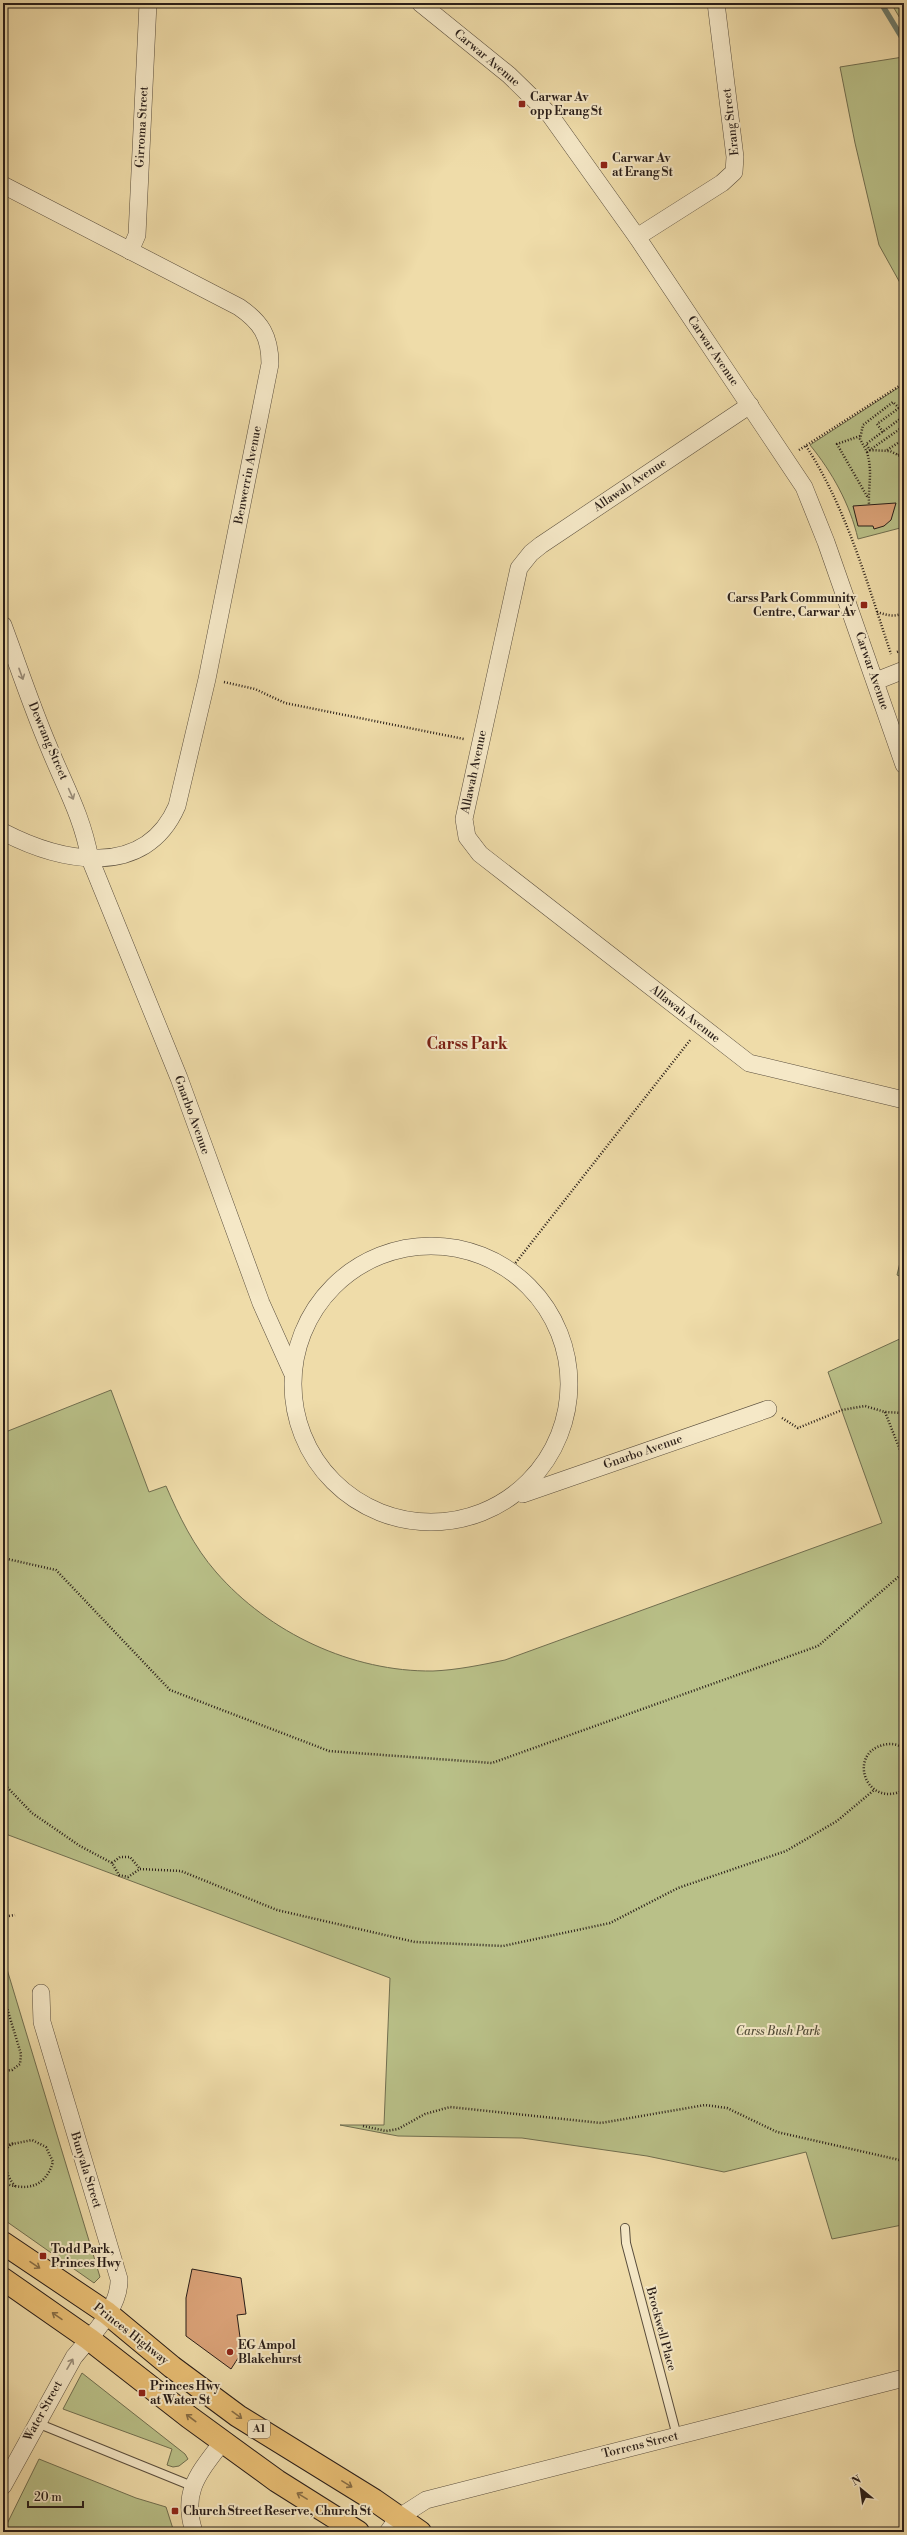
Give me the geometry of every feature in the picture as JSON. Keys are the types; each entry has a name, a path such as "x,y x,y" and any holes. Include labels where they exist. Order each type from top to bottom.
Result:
{"highway":[{"name":"Princes Highway","path":"3,2243 107,2313 172,2367 238,2416 374,2500 393,2525 420,2532"},
{"name":"A1","path":"3,2279 89,2339 222,2441 277,2481 358,2532"}],"street":[{"name":"Girroma Street","path":"130,250 137,234 148,3"},
{"name":"Carwar Avenue","path":"420,3 537,100 564,134 637,237 804,487 824,535 904,765"},
{"name":"Erang Street","path":"637,237 722,183 734,172 735,157 716,3"},
{"name":"Benwerrin Avenue","path":"3,185 249,313 263,327 270,350 270,364 206,679 176,806 169,823 157,838 128,854 90,858 31,847 3,832"},
{"name":"Allawah Avenue","path":"750,405 541,544 524,561 516,577 464,819 467,837 480,854 749,1063 904,1100"},
{"name":"Dewrang Street","path":"3,625 48,746 72,796 85,832 90,858"},
{"path":"876,681 904,670"},
{"name":"Gnarbo Avenue","path":"90,858 179,1078 261,1303 292,1372"},
{"name":"Gnarbo Avenue","path":"519,1495 551,1458 561,1439 567,1412 569,1381 562,1338 543,1302 510,1270 472,1251 432,1246 390,1252 371,1260 345,1277 323,1298 302,1334 292,1372 291,1392 294,1414 304,1439 327,1475 347,1494 365,1506 404,1520 452,1521 477,1514 519,1495 768,1409"},
{"name":"Bunyala Street","path":"41,1993 42,2022 119,2279 119,2291 107,2313 89,2339"},
{"name":"Water Street","path":"3,2486 36,2422 74,2356 89,2339"},
{"name":"Torrens Street","path":"393,2525 426,2500 904,2378"},
{"path":"194,2532 189,2506 192,2486 222,2441"}],"lane":[{"name":"Brockwell Place","path":"625,2228 626,2243 677,2436"},
{"path":"36,2422 192,2486"}],"path":[{"path":"785,459 904,383"},
{"path":"869,505 868,498 872,469 861,436 863,425 893,402 904,416 866,444 870,450"},
{"path":"883,432 877,424 899,408"},
{"path":"867,452 904,426"},
{"path":"861,436 837,444 868,498"},
{"path":"887,451 904,439"},
{"path":"806,446 825,475 846,523 891,654"},
{"path":"870,450 887,451 904,458"},
{"path":"898,455 904,451"},
{"path":"876,612 889,616 900,615 904,612"},
{"path":"206,679 256,689 286,703 480,742"},
{"path":"510,1270 687,1044"},
{"path":"768,1409 798,1428 842,1410 865,1406 885,1412 904,1413"},
{"path":"885,1412 904,1460"},
{"path":"3,1558 56,1570 170,1690 329,1751 492,1763 818,1646 904,1572"},
{"path":"904,1749 894,1744 885,1744 870,1752 864,1767 866,1780 874,1790 889,1795 904,1790"},
{"path":"3,1783 32,1813 80,1846 112,1863 116,1872 124,1877 133,1876 140,1869"},
{"path":"112,1863 120,1857 130,1857 140,1869 181,1871 277,1910 415,1942 503,1946 610,1923 678,1888 786,1851 838,1821 874,1790"},
{"path":"3,1917 15,1915"},
{"path":"3,1995 21,2054 20,2064 12,2070 3,2071"},
{"path":"363,2126 386,2131 398,2129 425,2114 450,2107 600,2123 705,2105 727,2108 777,2132 904,2161"},
{"path":"3,2146 15,2142 32,2140 46,2147 53,2162 48,2176 36,2185 17,2188 3,2183"},
{"path":"15,2142 6,2149 5,2166 8,2178 17,2188"}],"green space":[{"path":"891,3 904,3 904,25"},
{"path":"903,57 904,290 879,245 855,143 840,67"},
{"path":"904,384 904,527 858,539 850,513 833,477 810,445"},
{"path":"904,1246 904,1278 897,1275"},
{"name":"Carss Bush Park","path":"904,1337 904,2231 902,2225 832,2239 806,2152 724,2172 647,2156 522,2138 398,2136 340,2125 384,2125 390,1978 3,1833 3,1433 111,1390 149,1492 166,1486 176,1509 201,1552 216,1572 237,1594 261,1613 287,1630 314,1645 343,1656 372,1665 403,1670 451,1670 505,1660 882,1523 828,1372"},
{"path":"3,1956 100,2277 94,2283 3,2219"},
{"path":"82,2373 185,2454 188,2459 179,2466 173,2467 167,2465 172,2449 63,2409"},
{"path":"39,2459 136,2498 166,2507 174,2532 3,2532"}],"building":[{"path":"896,503 891,520 884,526 874,529 873,526 858,526 853,506"},
{"path":"192,2269 241,2278 246,2314 237,2315 242,2352 231,2369 186,2336 186,2298"}],"waterway":[{"path":"881,3 904,41"}],"place":[{"name":"Carwar Av opp Erang St","path":"522,104"},
{"name":"Carwar Av at Erang St","path":"604,165"},
{"name":"Carss Park Community Centre, Carwar Av","path":"864,605"},
{"name":"Todd Park, Princes Hwy","path":"43,2256"},
{"name":"EG Ampol Blakehurst","path":"230,2352"},
{"name":"Princes Hwy at Water St","path":"142,2393"},
{"name":"Church Street Reserve, Church St","path":"175,2511"}],"district":[{"name":"Carss Park","path":"467,1044"}]}
